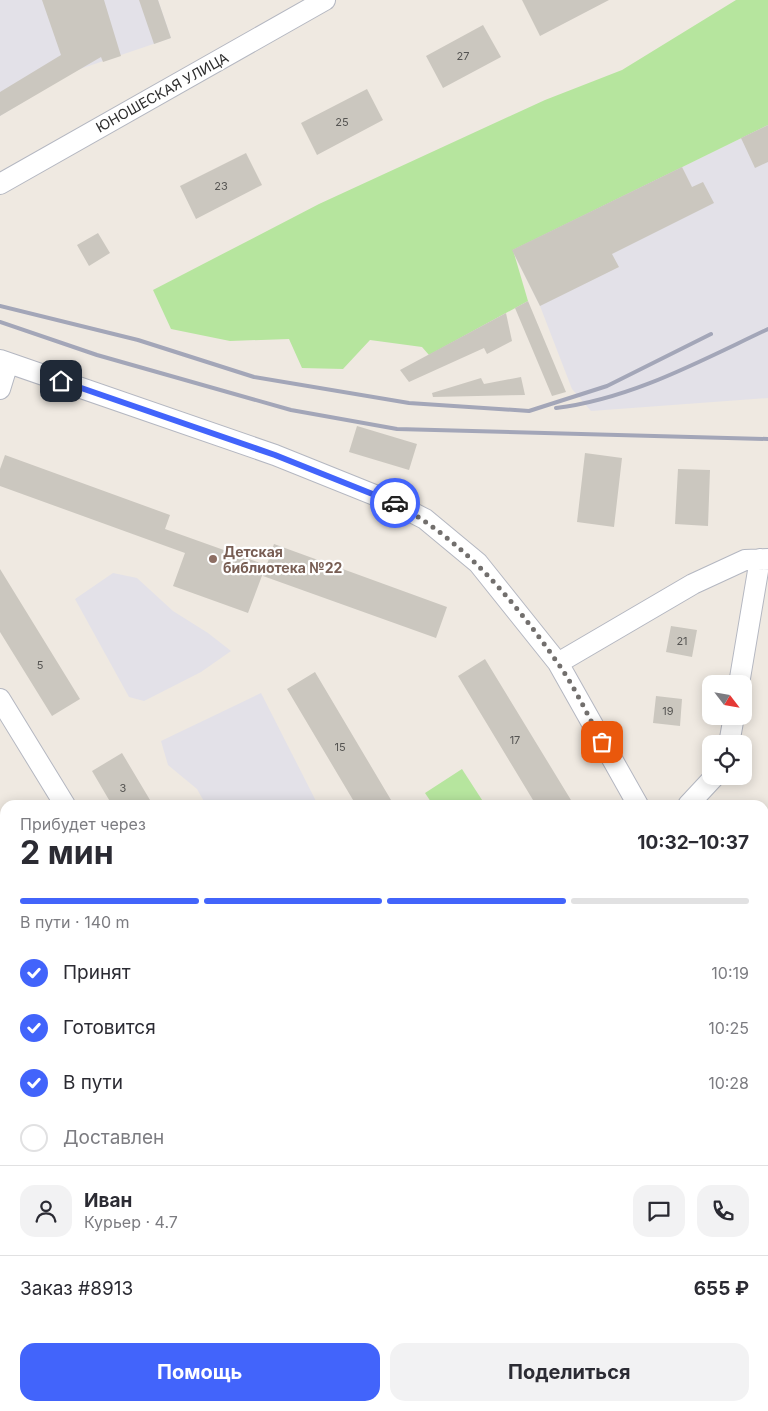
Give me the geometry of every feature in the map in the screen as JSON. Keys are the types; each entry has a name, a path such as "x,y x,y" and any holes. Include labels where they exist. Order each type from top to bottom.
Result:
{"street":[{"name":"ЮНОШЕСКАЯ УЛИЦА","path":"0,184 325,0"},
{"path":"0,389 4,362 275,455 392,502 425,520 478,563 558,663 635,800"},
{"path":"558,663 693,584 746,560 764,559 741,675"},
{"path":"0,699 62,800"},
{"path":"692,800 706,785"}],"shaded area":[{"path":"0,0 158,0 171,38 74,71 0,116"},
{"path":"768,125 768,398 591,411 572,389 540,306 512,250"},
{"path":"113,573 137,578 173,611 208,633 231,651 201,672 144,701 129,697 75,599"},
{"path":"261,693 315,800 203,800 197,789 168,765 161,741"}],"green space":[{"path":"736,0 768,0 768,125 513,250 528,301 429,355 422,347 370,340 343,369 302,368 289,339 230,341 171,329 153,290 319,204 545,100 622,70"},
{"path":"462,769 482,800 430,800 425,793"}],"building":[{"path":"42,0 104,0 121,56 103,62 101,57 0,116 0,92 61,55"},
{"path":"139,0 158,0 171,38 154,44"},
{"path":"522,0 609,0 540,36"},
{"path":"483,25 501,57 443,88 426,56"},
{"path":"367,89 383,120 317,155 301,123"},
{"path":"768,125 768,162 755,168 741,138"},
{"path":"246,153 262,185 196,219 180,186"},
{"path":"682,167 692,187 703,182 714,203 612,254 619,267 540,306 512,250"},
{"path":"98,233 110,253 89,266 77,245"},
{"path":"528,301 566,392 552,396 515,308"},
{"path":"506,313 512,341 487,354 484,348 409,382 400,370"},
{"path":"521,377 525,395 433,397 432,393 481,378 484,384"},
{"path":"357,426 417,444 409,470 349,452"},
{"path":"585,453 622,458 614,527 577,522"},
{"path":"5,455 170,515 165,529 266,565 248,613 173,586 185,553 0,486 0,469"},
{"path":"678,469 710,470 708,526 675,524"},
{"path":"274,544 447,607 436,638 263,576"},
{"path":"0,569 80,699 52,716 0,632"},
{"path":"671,626 697,630 692,657 666,652"},
{"path":"485,659 571,800 533,800 458,676"},
{"path":"315,672 391,800 353,800 287,689"},
{"path":"656,696 682,699 680,726 653,723"},
{"path":"122,753 150,800 109,800 92,771"}],"railway":[{"path":"0,306 138,340 254,377 409,403 529,411 607,386 711,334"},
{"path":"0,322 97,355 291,410 397,429 768,439"},
{"path":"556,408 611,396 665,377 768,329"}],"way so far":[{"path":"395,503 425,520 478,563 558,663 602,742"}],"place":[{"name":"Детская библиотека №22","path":"213,559"}],"route":[{"path":"61,381 275,455 395,503"}]}
